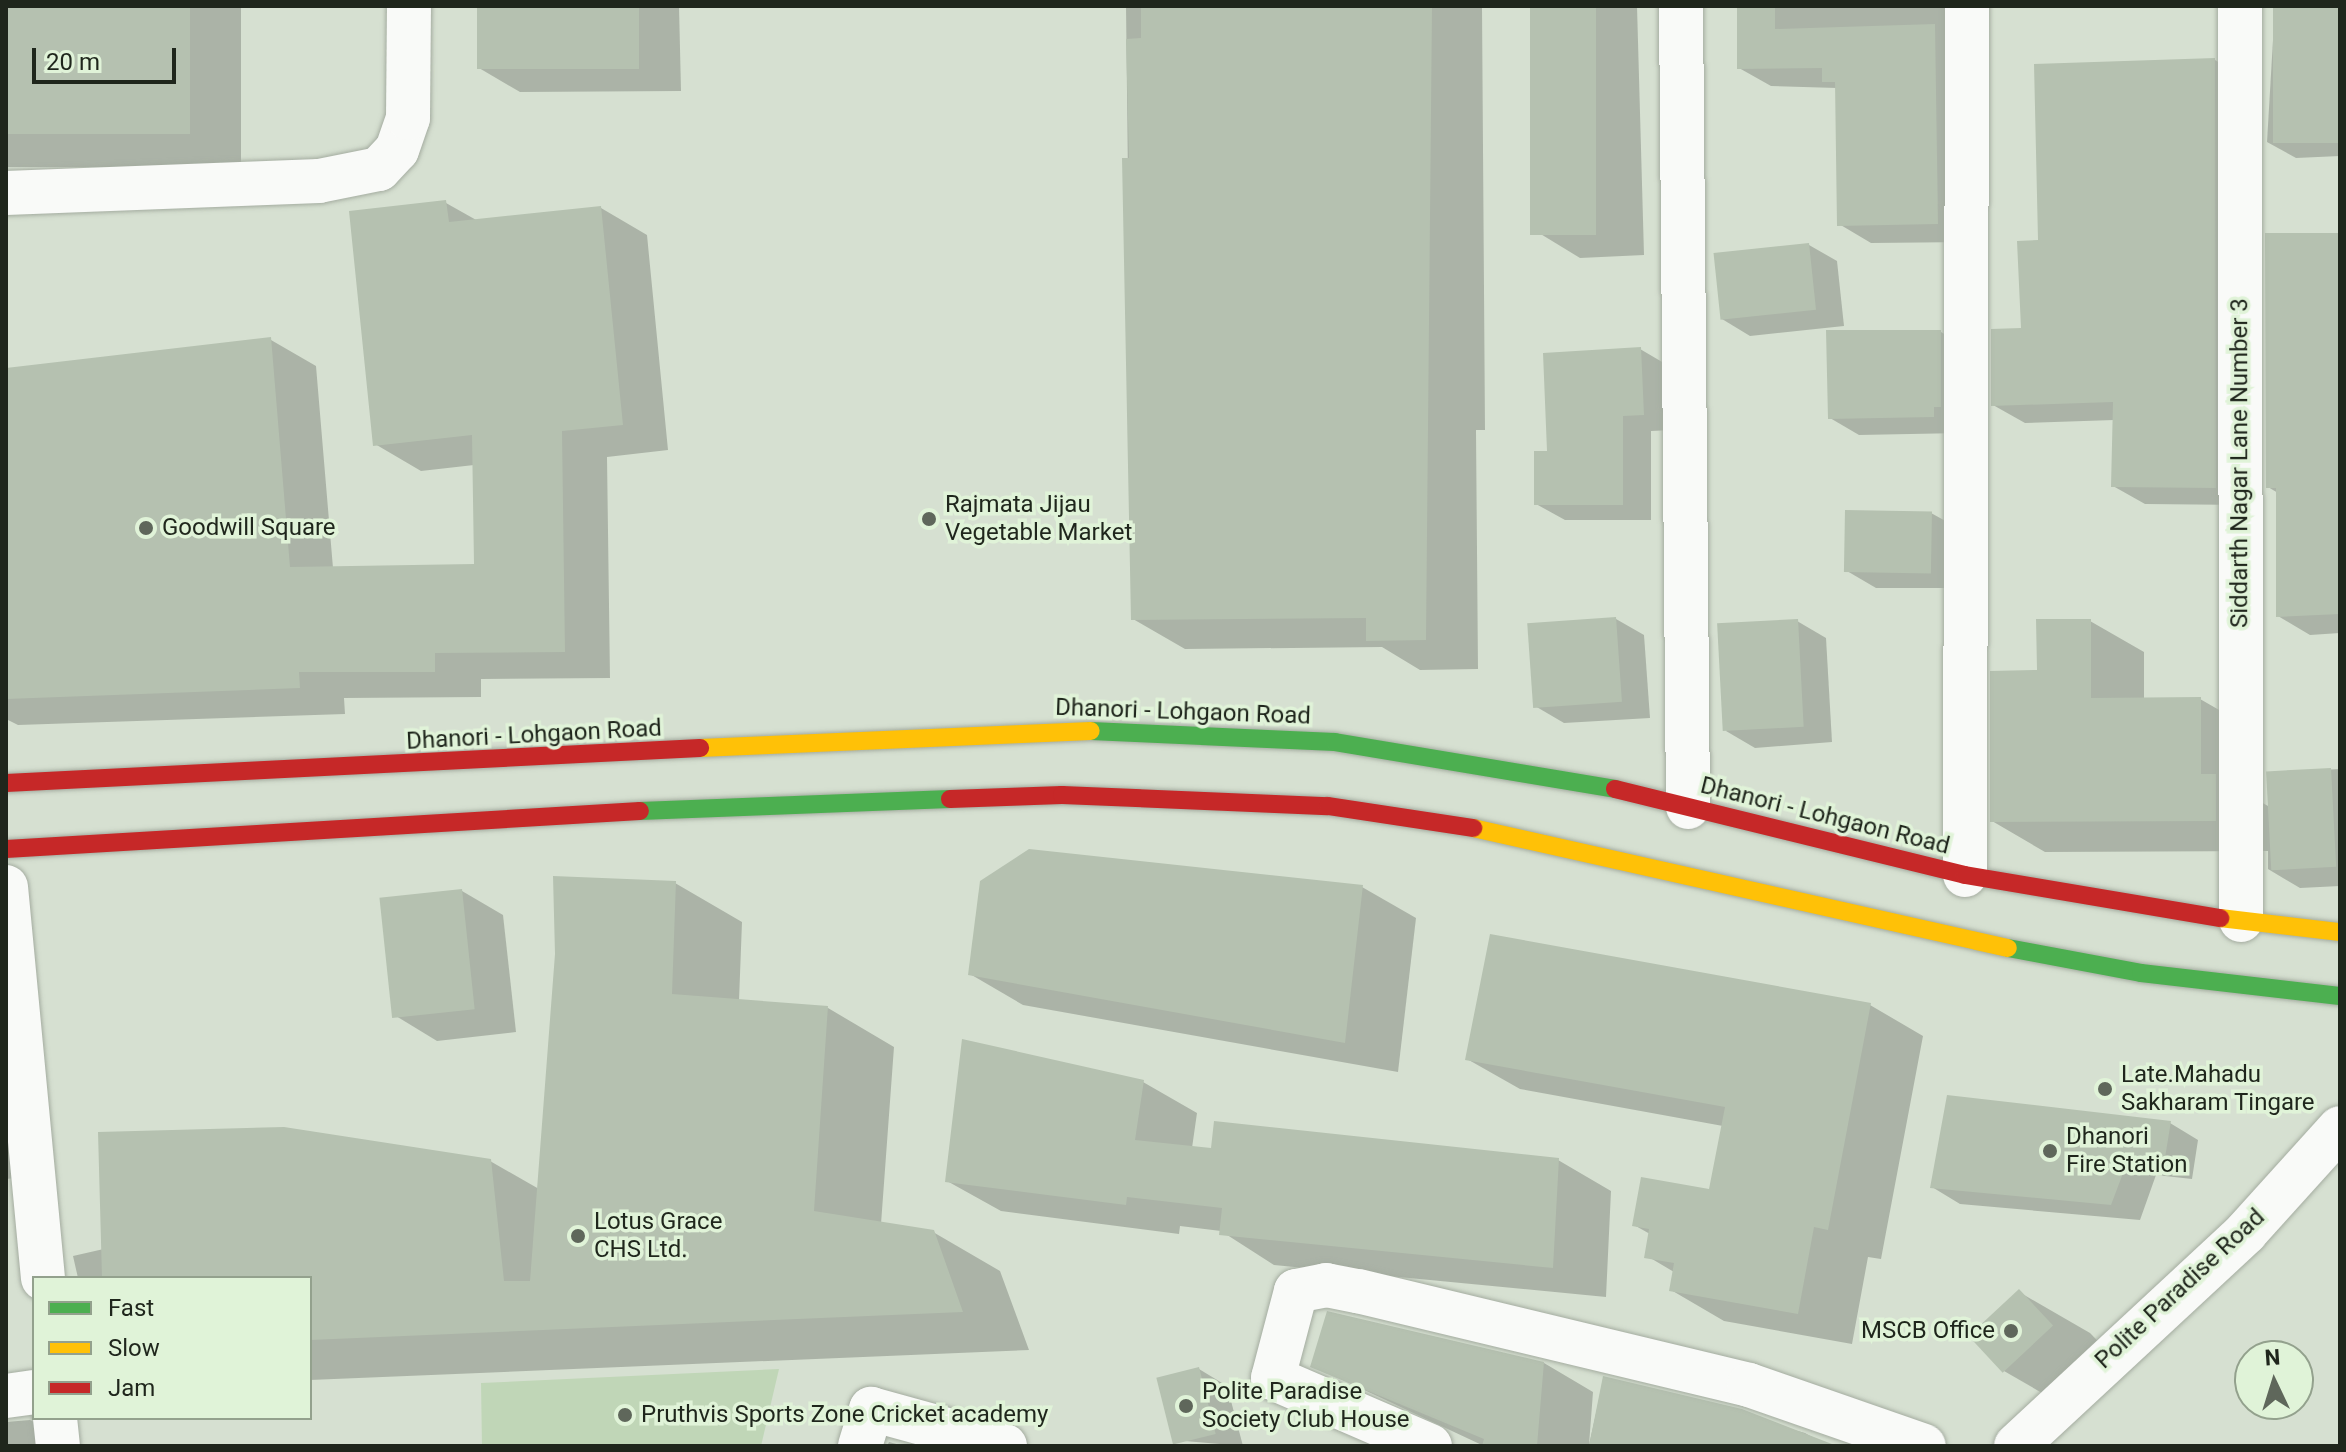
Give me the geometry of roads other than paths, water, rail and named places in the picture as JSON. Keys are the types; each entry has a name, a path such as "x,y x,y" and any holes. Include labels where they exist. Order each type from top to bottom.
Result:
{"main road":[{"name":"Dhanori - Lohgaon Road","path":"6,783 1062,730 1335,742 1499,764 1965,875 2241,920 2340,932"},
{"path":"6,849 693,808 1048,795 1328,806 1547,839 1951,937 2141,973 2340,996"}],"street":[{"path":"6,193 319,181 379,169 397,150 408,118 409,6"},
{"path":"1681,6 1688,807"},
{"path":"1965,875 1967,6"},
{"name":"Siddarth Nagar Lane Number 3","path":"2240,6 2241,920"},
{"path":"6,887 43,1276"},
{"name":"Polite Paradise Road","path":"2016,1446 2246,1232 2340,1128"},
{"path":"1430,1446 1273,1378 1296,1291 1326,1285 1358,1291 1749,1385 1850,1434 1924,1446"},
{"path":"6,1396 32,1392"},
{"path":"860,1446 871,1409 1005,1446"},
{"path":"55,1420 58,1446"}],"place":[{"name":"Rajmata Jijau Vegetable Market","path":"929,519"},
{"name":"Goodwill Square","path":"146,528"},
{"name":"Late.Mahadu Sakharam Tingare","path":"2105,1089"},
{"name":"Dhanori Fire Station","path":"2050,1151"},
{"name":"Lotus Grace CHS Ltd.","path":"578,1236"},
{"name":"MSCB Office","path":"2011,1331"},
{"name":"Polite Paradise Society Club House","path":"1186,1406"},
{"name":"Pruthvis Sports Zone Cricket academy","path":"625,1415"}]}
